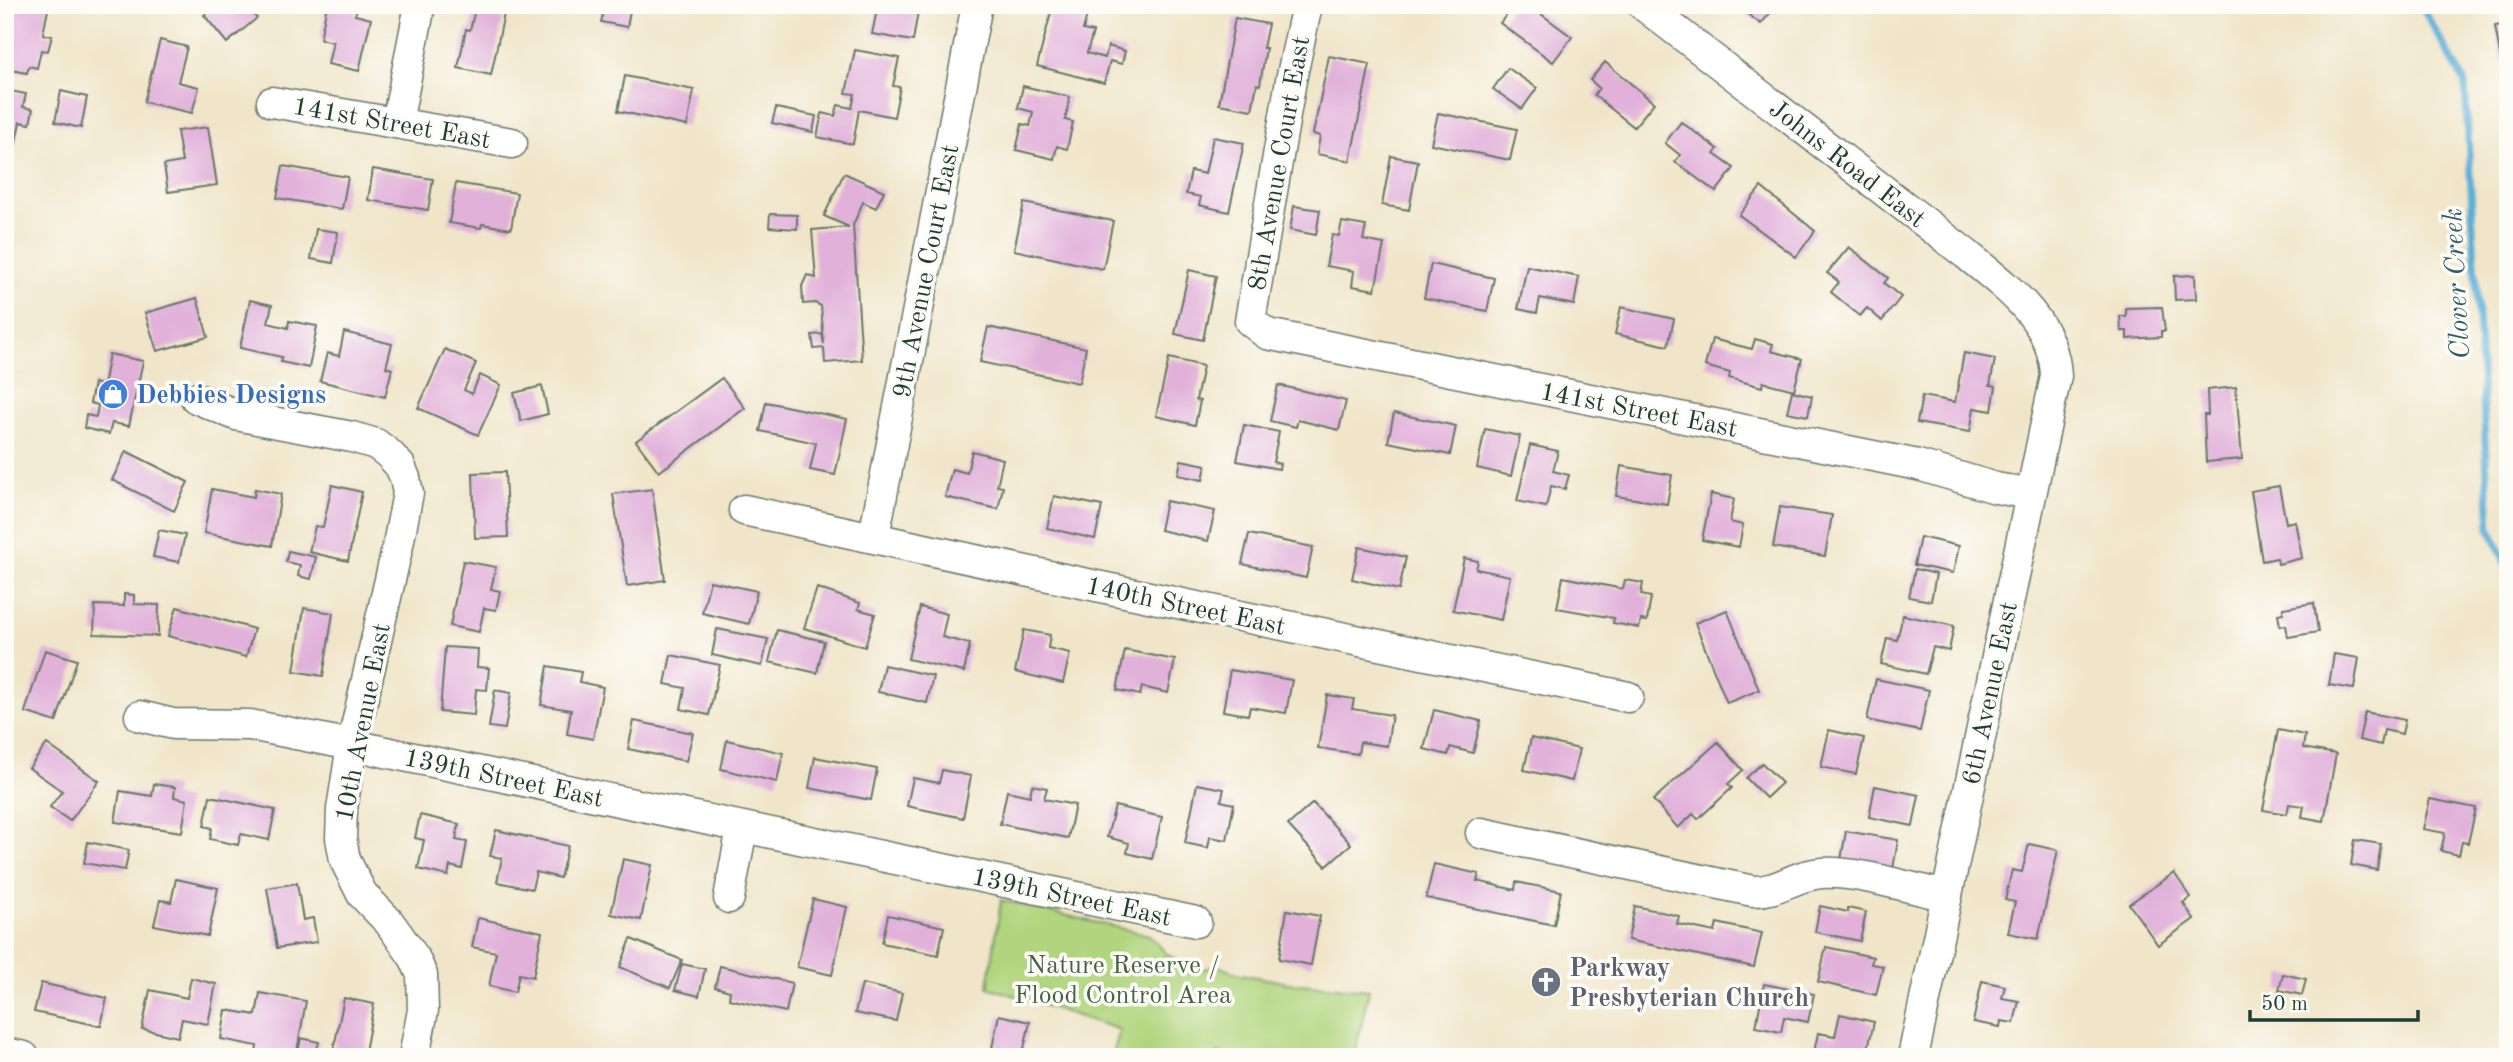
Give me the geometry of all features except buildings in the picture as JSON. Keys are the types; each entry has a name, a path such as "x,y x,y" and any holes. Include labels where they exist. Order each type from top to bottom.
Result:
{"street":[{"path":"397,123 420,5"},
{"name":"9th Avenue Court East","path":"874,536 976,5"},
{"name":"8th Avenue Court East","path":"1250,321 1291,80 1307,5"},
{"name":"Johns Road East","path":"1643,5 1966,254 2015,295 2043,330"},
{"name":"141st Street East","path":"272,102 512,143"},
{"name":"141st Street East","path":"1250,321 1275,336 1918,465 1996,488 2031,494"},
{"name":"6th Avenue East","path":"1913,1057 2056,376 2052,347 2043,330"},
{"name":"10th Avenue East","path":"197,398 236,415 376,444 401,466 405,478 408,493 352,745 342,809 341,838 351,875 362,894 389,922 414,957 422,975 423,1010 414,1057"},
{"name":"140th Street East","path":"744,510 1628,697"},
{"name":"139th Street East","path":"140,716 173,724 250,725 1196,922"},
{"path":"729,898 742,828"},
{"path":"1481,833 1754,891 1766,891 1811,874 1822,873 1850,875 1947,896"},
{"path":"5,1053 24,1057"}],"green space":[{"name":"Nature Reserve / Flood Control Area","path":"1001,900 1149,935 1166,953 1184,966 1198,970 1218,966 1236,973 1288,983 1369,990 1354,1057 1233,1057 1218,1053 1217,1057 1112,1057 1120,1030 988,987"}],"waterway":[{"name":"Clover Creek","path":"2421,5 2465,83 2490,528 2508,569"}],"place":[{"name":"Debbies Designs","path":"113,394"},
{"name":"Parkway Presbyterian Church","path":"1546,982"}]}
